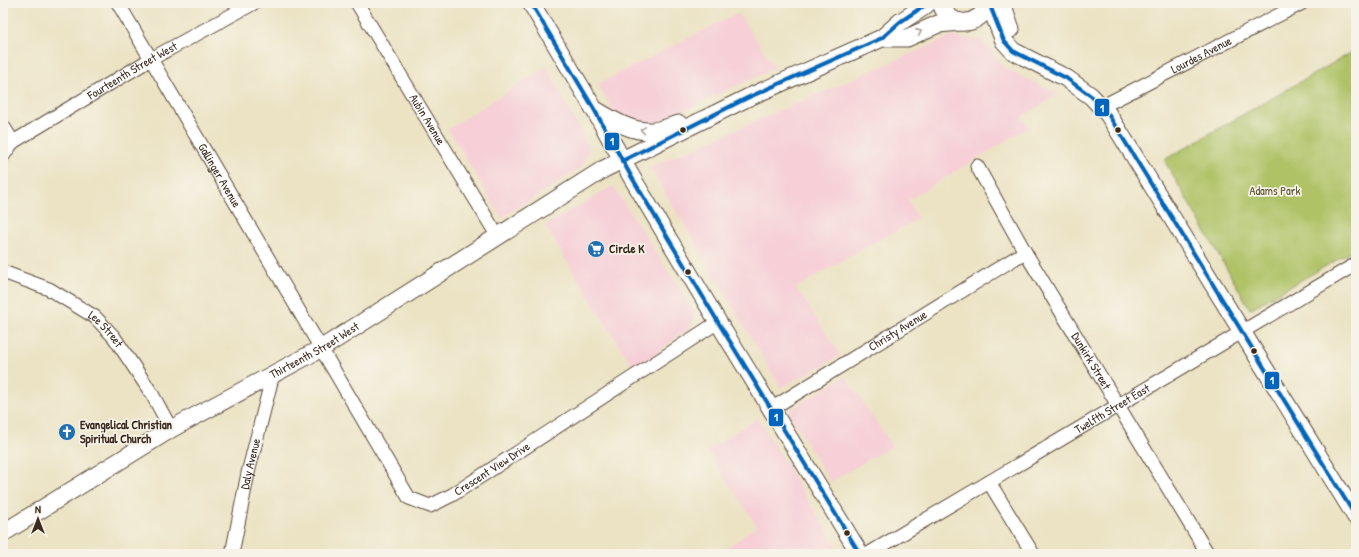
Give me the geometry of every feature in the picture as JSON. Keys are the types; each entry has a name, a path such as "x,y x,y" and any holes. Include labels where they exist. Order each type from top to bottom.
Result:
{"street":[{"name":"Gallinger Avenue","path":"118,3 322,348"},
{"name":"Fourteenth Street West","path":"12,142 151,60 254,3"},
{"name":"Aubin Avenue","path":"357,3 498,237"},
{"path":"531,3 718,322 860,554"},
{"path":"594,109 619,124 650,131 708,117 882,38 900,22 928,3"},
{"path":"941,3 946,14 960,22"},
{"path":"882,38 907,38 938,24 970,22 979,17 986,10 989,3"},
{"path":"989,3 1004,41 1013,51 1066,78 1091,96 1108,114 1242,332 1353,508"},
{"path":"1002,3 1014,37 1023,49 1025,57"},
{"name":"Lourdes Avenue","path":"1101,107 1302,3"},
{"name":"Thirteenth Street West","path":"3,533 171,429 322,348 594,176 622,160 708,117"},
{"path":"3,126 12,142 3,156"},
{"name":"Dunkirk Street","path":"977,166 1025,252 1208,554"},
{"name":"Christy Avenue","path":"771,409 1025,252"},
{"name":"Twelfth Street East","path":"868,554 1118,404 1356,264"},
{"name":"Lee Street","path":"3,272 49,289 95,317 114,337 152,394 171,429"},
{"name":"Crescent View Drive","path":"322,348 409,498 430,506 452,495 718,322"},
{"name":"Daly Avenue","path":"232,554 248,473 273,374"},
{"path":"989,482 1033,554"}],"shaded area":[{"path":"738,13 775,68 644,129 619,122 598,84"},
{"path":"950,37 982,40 1004,68 1058,94 1022,117 1029,127 908,200 918,219 848,257 796,288 841,355 781,388 650,167"},
{"path":"547,67 589,147 582,167 502,218 448,129"},
{"path":"613,186 695,313 690,328 634,369 545,226"},
{"path":"845,376 892,446 830,482 788,411"},
{"path":"758,418 841,554 719,554 757,526 707,450"}],"green space":[{"name":"Adams Park","path":"1356,50 1356,249 1250,309 1164,160"}],"transit line":[{"name":"1","path":"531,3 594,109 631,176 718,322 860,554"},
{"name":"1","path":"622,161 747,98 882,38 900,22 928,3"},
{"name":"1","path":"989,3 1004,41 1013,51 1066,78 1091,96 1108,114 1356,517"}],"place":[{"name":"Circle K","path":"596,249"},
{"name":"Evangelical Christian Spiritual Church","path":"67,432"}]}
